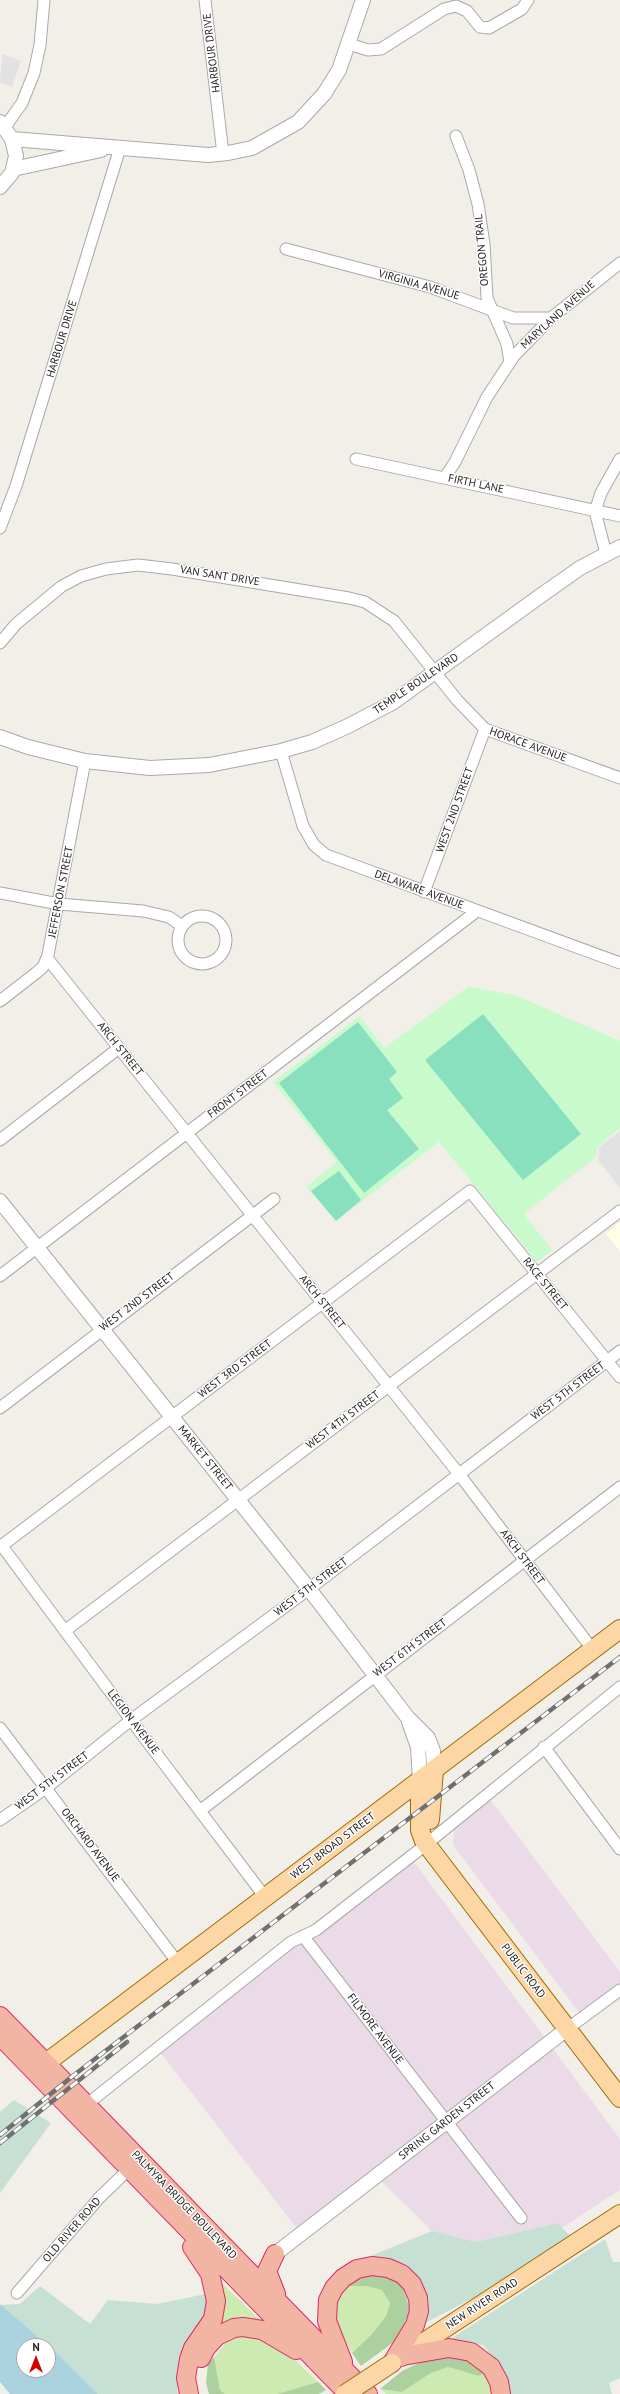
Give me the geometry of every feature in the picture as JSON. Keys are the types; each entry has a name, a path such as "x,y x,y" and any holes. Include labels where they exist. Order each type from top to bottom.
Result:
{"highway":[{"name":"PALMYRA BRIDGE BOULEVARD","path":"0,2016 368,2394"},
{"name":"PALMYRA BRIDGE BOULEVARD","path":"0,2036 348,2394"},
{"path":"152,2193 183,2237 201,2258 213,2281 216,2295 213,2319 193,2348 189,2359 186,2378 189,2394"},
{"path":"240,2263 275,2254"},
{"path":"275,2254 268,2267 267,2274 280,2304"},
{"path":"350,2375 329,2328 327,2307 334,2288 343,2278 365,2267 380,2266 395,2270 407,2279 416,2290 419,2304 418,2318 398,2359"},
{"path":"201,2394 198,2374 201,2357 217,2336 234,2328 243,2327 262,2330 280,2339 325,2370"},
{"path":"398,2359 449,2348 471,2352 491,2367 499,2382 501,2394"}],"main road":[{"name":"WEST BROAD STREET","path":"46,2063 620,1629"},
{"path":"426,1844 430,1827 434,1770"},
{"name":"PUBLIC ROAD","path":"420,1780 420,1830 426,1844 620,2098"},
{"name":"NEW RIVER ROAD","path":"345,2394 620,2214"}],"street":[{"path":"6,129 22,103 34,73 40,45 44,0"},
{"name":"HARBOUR DRIVE","path":"205,0 223,154"},
{"path":"6,129 116,148 194,154 223,154 264,143 287,130 308,113 333,82 349,44 363,0"},
{"path":"349,44 368,50 381,50 444,9 458,3 467,11 480,27 489,28 522,9 528,0"},
{"path":"0,187 13,169 16,156 6,129"},
{"name":"OREGON TRAIL","path":"456,136 469,170 478,204 484,244 486,291 490,309 498,321 507,344 510,362"},
{"path":"13,169 116,148"},
{"name":"HARBOUR DRIVE","path":"0,528 16,486 116,148"},
{"name":"VIRGINIA AVENUE","path":"286,249 430,287 518,319 551,318"},
{"name":"MARYLAND AVENUE","path":"445,477 455,462 487,397 510,362 525,343 551,318 620,263"},
{"name":"FIRTH LANE","path":"356,458 620,516"},
{"path":"606,554 595,510 601,493 620,459"},
{"name":"TEMPLE BOULEVARD","path":"0,737 28,747 85,761 128,766 177,768 210,766 281,752 312,742 348,726 392,703 542,594 606,554 620,547"},
{"name":"VAN SANT DRIVE","path":"0,643 16,624 62,586 81,576 106,569 138,565 331,594 365,602 394,621 435,672"},
{"name":"HORACE AVENUE","path":"435,672 467,712 485,729 620,778"},
{"name":"WEST 2ND STREET","path":"424,892 485,729"},
{"name":"DELAWARE AVENUE","path":"281,752 297,812 306,833 314,845 333,858 620,963"},
{"name":"JEFFERSON STREET","path":"0,1001 36,973 47,958 59,904 85,761"},
{"path":"0,893 59,904 143,911 169,917 182,926"},
{"name":"FRONT STREET","path":"0,1276 477,911"},
{"path":"201,916 217,922 226,938 221,954 215,960 205,964 188,960 181,952 178,942 182,926 189,920 201,916"},
{"name":"ARCH STREET","path":"47,958 459,1474 593,1650"},
{"path":"0,1140 119,1048"},
{"name":"RACE STREET","path":"470,1191 620,1377"},
{"name":"WEST 3RD STREET","path":"1,1546 470,1191"},
{"name":"WEST 2ND STREET","path":"0,1408 274,1199"},
{"name":"MARKET STREET","path":"0,1201 309,1589 408,1718 428,1738 433,1752 434,1770"},
{"name":"WEST 4TH STREET","path":"66,1630 620,1211"},
{"name":"WEST 5TH STREET","path":"0,1820 46,1788 131,1720 309,1589 620,1351"},
{"name":"WEST 6TH STREET","path":"201,1810 374,1675 620,1487"},
{"name":"LEGION AVENUE","path":"1,1546 66,1630 131,1720 201,1810 265,1897"},
{"path":"86,2105 291,1942 316,1930 426,1844 620,1687"},
{"name":"MARKET STREET","path":"408,1718 417,1740 420,1780"},
{"name":"ORCHARD AVENUE","path":"0,1728 178,1963"},
{"path":"544,1747 620,1849"},
{"name":"FILMORE AVENUE","path":"303,1936 520,2218"},
{"name":"SPRING GARDEN STREET","path":"275,2254 567,2029 620,1990"},
{"name":"OLD RIVER ROAD","path":"17,2293 100,2197 129,2169"}],"shaded area":[{"path":"2,54 21,61 12,87 0,82"},
{"path":"620,1131 620,1188 598,1160 599,1147"},
{"path":"620,1222 620,1251 606,1234"},
{"path":"486,1794 620,1972 620,1990 584,2019 453,1845 455,1818"},
{"path":"409,1855 620,2139 620,2190 562,2228 558,2223 476,2242 432,2231 378,2178 302,2235 160,2052"},
{"path":"14,2100 51,2123 0,2193 0,2112"},
{"path":"558,2223 570,2236 475,2297 423,2324 423,2288 407,2264 368,2257 432,2231 476,2242"},
{"path":"605,2239 613,2262 620,2262 620,2378 609,2383 612,2394 511,2394 504,2369 483,2345 449,2340"},
{"path":"40,2286 90,2324 108,2300 158,2304 210,2293 209,2306 201,2327 187,2344 178,2366 177,2391 179,2394 98,2394 56,2352 56,2338 40,2338 1,2305 20,2304"}],"green space":[{"path":"468,987 515,995 620,1041 620,1128 598,1146 596,1157 524,1214 552,1250 537,1262 439,1142 336,1221 306,1187 337,1162 273,1082 360,1016 384,1048"},
{"path":"483,1014 581,1134 523,1180 425,1060"},
{"path":"358,1022 397,1072 389,1079 403,1098 387,1110 419,1149 364,1193 279,1083"},
{"path":"339,1171 361,1200 336,1221 311,1191"},
{"path":"380,2272 401,2282 410,2309 398,2339 361,2366 352,2353 371,2335 386,2316 390,2303 382,2290 366,2286 346,2286 363,2275"},
{"path":"222,2283 265,2325 212,2331 221,2314 225,2294"},
{"path":"346,2286 366,2286 382,2290 390,2303 386,2316 371,2335 352,2353 337,2326 334,2312 336,2302"},
{"path":"252,2335 281,2346 318,2382 277,2394 225,2394 220,2390 214,2357 231,2337"},
{"path":"456,2354 472,2362 486,2373 479,2376 448,2367 431,2373 402,2392 380,2389 402,2371 429,2358"},
{"path":"214,2357 220,2390 225,2394 209,2394 206,2383 208,2364"},
{"path":"448,2367 479,2376 486,2373 491,2385 491,2394 386,2394 380,2389 402,2392 431,2373"},
{"path":"318,2382 326,2390 319,2394 277,2394"}],"water":[{"path":"0,2304 40,2338 16,2338 16,2378 56,2378 56,2352 98,2394 10,2394 0,2382"}],"railway":[{"path":"0,2135 74,2075 620,1657"},
{"path":"0,2143 127,2042"}]}
